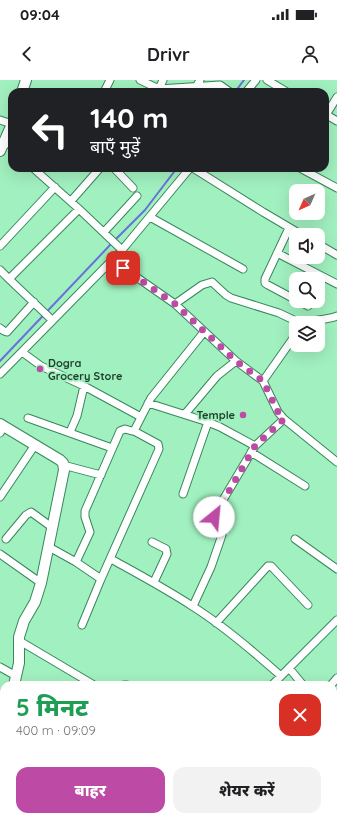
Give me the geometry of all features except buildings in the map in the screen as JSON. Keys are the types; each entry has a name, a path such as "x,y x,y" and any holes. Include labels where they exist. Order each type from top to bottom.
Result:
{"street":[{"path":"140,80 148,88"},
{"path":"196,87 200,80"},
{"path":"249,88 256,80"},
{"path":"267,80 280,88"},
{"path":"178,88 222,83"},
{"path":"329,110 337,98"},
{"path":"0,151 8,144"},
{"path":"39,172 120,247"},
{"path":"71,201 96,172"},
{"path":"118,172 133,188"},
{"path":"0,374 22,352 48,316 112,260 120,247 150,216 188,172"},
{"path":"198,172 289,228 265,276 265,283 289,296"},
{"path":"307,172 337,188"},
{"path":"0,246 55,188"},
{"path":"104,232 137,196"},
{"path":"9,279 79,209"},
{"path":"150,216 243,269"},
{"path":"325,248 337,255"},
{"path":"277,253 337,284"},
{"path":"112,260 175,304 236,361 263,381 278,412 284,419 336,461"},
{"path":"0,270 48,316"},
{"path":"175,304 202,285 212,282 231,298 279,313 289,318"},
{"path":"0,328 4,332 7,332 34,302"},
{"path":"325,319 337,316"},
{"path":"134,430 148,403 204,332"},
{"path":"263,381 289,344"},
{"path":"22,352 41,366 84,386 141,417"},
{"path":"185,414 217,376 236,361"},
{"path":"70,432 77,416 84,386"},
{"path":"148,403 185,414 220,427 305,486"},
{"path":"28,418 112,448"},
{"path":"193,606 211,567 222,535 222,529 214,519 214,515 253,449 284,419"},
{"path":"183,494 208,422"},
{"path":"0,667 15,680 19,663 18,640 24,621 35,602 42,582 64,470 63,464 60,460 35,445 1,428"},
{"path":"76,562 90,532 85,517 85,511 112,448 122,429 134,430 158,444 159,449 82,625"},
{"path":"0,497 35,445"},
{"path":"63,464 101,475"},
{"path":"6,539 26,515 31,512 53,528"},
{"path":"295,539 337,569"},
{"path":"152,542 166,549 168,554 154,582"},
{"path":"49,547 76,562 101,579"},
{"path":"0,554 42,582"},
{"path":"111,559 154,582 193,606 216,622 281,676"},
{"path":"216,622 268,566 272,566 308,605"},
{"path":"276,681 337,620"},
{"path":"18,640 87,681"},
{"path":"289,668 300,681"}],"waterway":[{"path":"238,88 244,80"},
{"path":"115,240 145,210 174,172"},
{"path":"0,361 112,243"}],"place":[{"name":"Dogra Grocery Store","path":"40,369"},
{"name":"Temple","path":"243,415"}],"route":[{"path":"123,268 175,304 236,361 263,381 278,412 284,419 255,446 222,500 214,517"}]}
